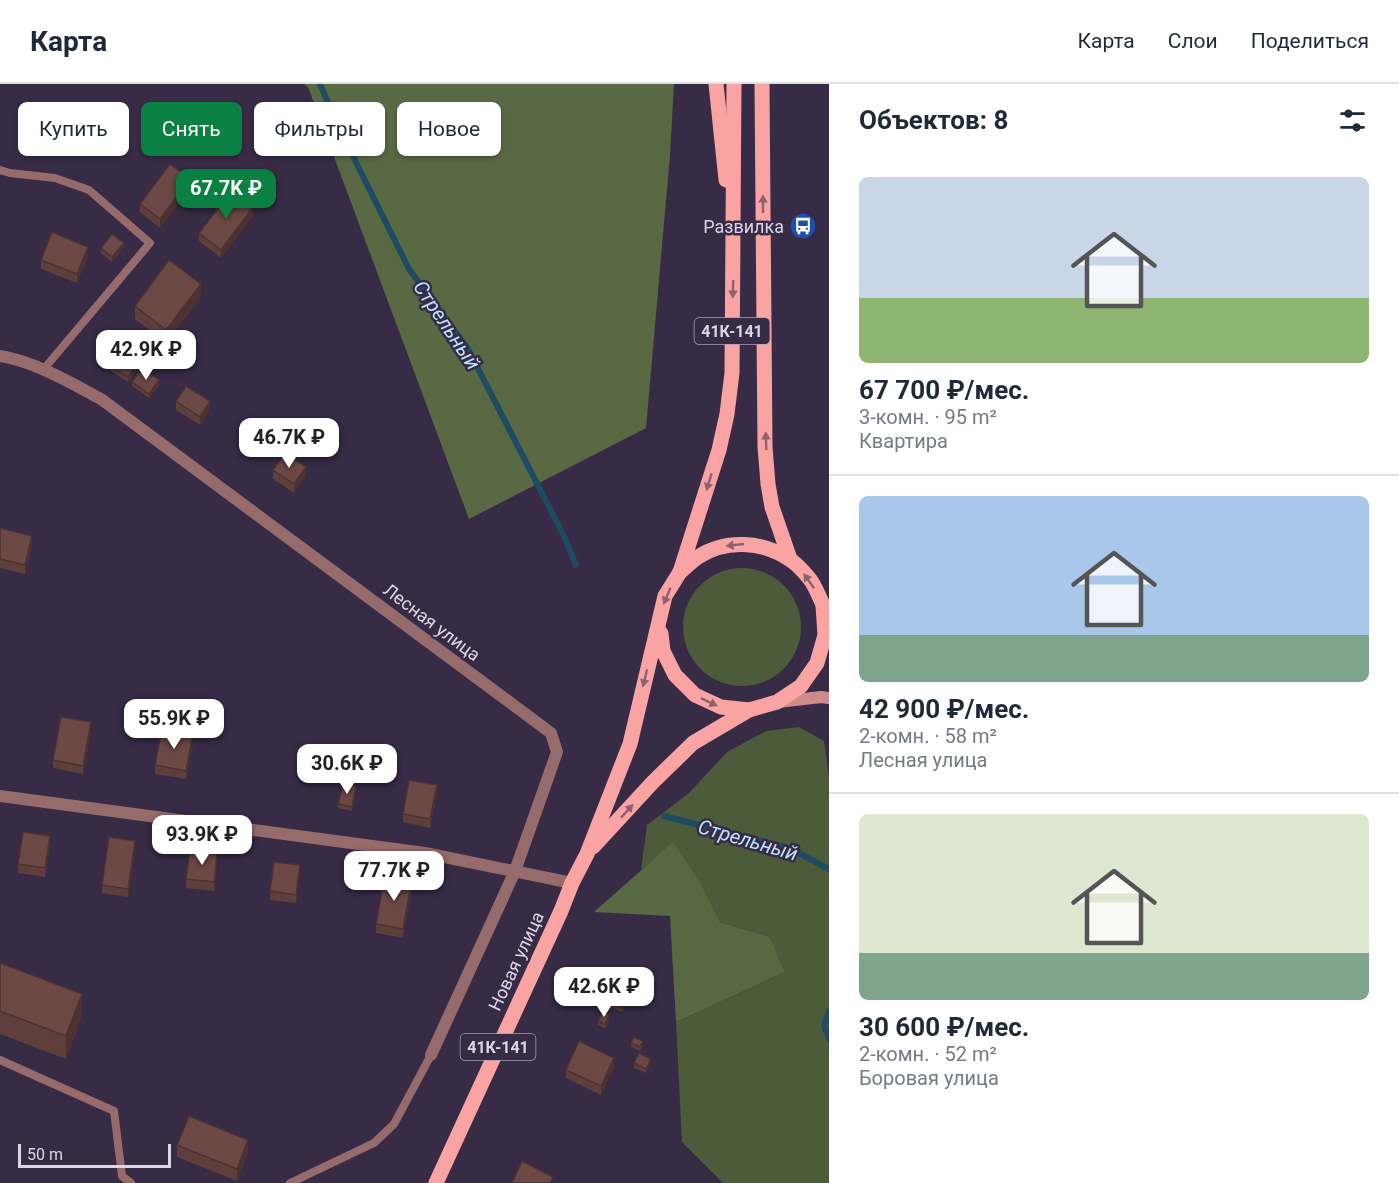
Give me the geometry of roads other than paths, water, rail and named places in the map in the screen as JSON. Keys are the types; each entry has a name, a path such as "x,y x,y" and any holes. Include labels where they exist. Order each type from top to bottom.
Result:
{"main road":[{"path":"716,84 734,264"},
{"name":"41К-141","path":"587,854 630,744 665,596 680,572 719,450 727,414 732,373 734,84"},
{"name":"41К-141","path":"762,84 765,447 772,507 790,559"},
{"name":"41К-141","path":"587,854 693,742 749,710 777,702 801,686 817,663 825,635 826,610 811,580 790,559 769,548 745,544 721,547 699,556 680,572"},
{"name":"41К-141","path":"660,621 663,651 675,675 695,695 721,707 749,710"},
{"path":"777,702 829,698"},
{"name":"Новая улица","path":"436,1183 561,911 572,882 587,854"}],"street":[{"name":"Лесная улица","path":"0,356 12,358 57,375 101,399 551,733 557,752 515,871 431,1055"},
{"path":"0,796 425,853 572,882"}],"lane":[{"path":"0,170 55,178 89,190 150,243 43,370"},
{"path":"290,1183 374,1143 393,1124 431,1055"},
{"path":"0,1060 114,1111 122,1176 131,1183"}],"waterway":[{"name":"Стрельный","path":"320,84 339,128 409,269 468,349 564,536 576,565"},
{"name":"Стрельный","path":"664,816 789,848 829,869"},
{"name":"Стрельный","path":"829,1011 824,1025 829,1039"}],"place":[{"name":"Развилка","path":"803,226"}]}
